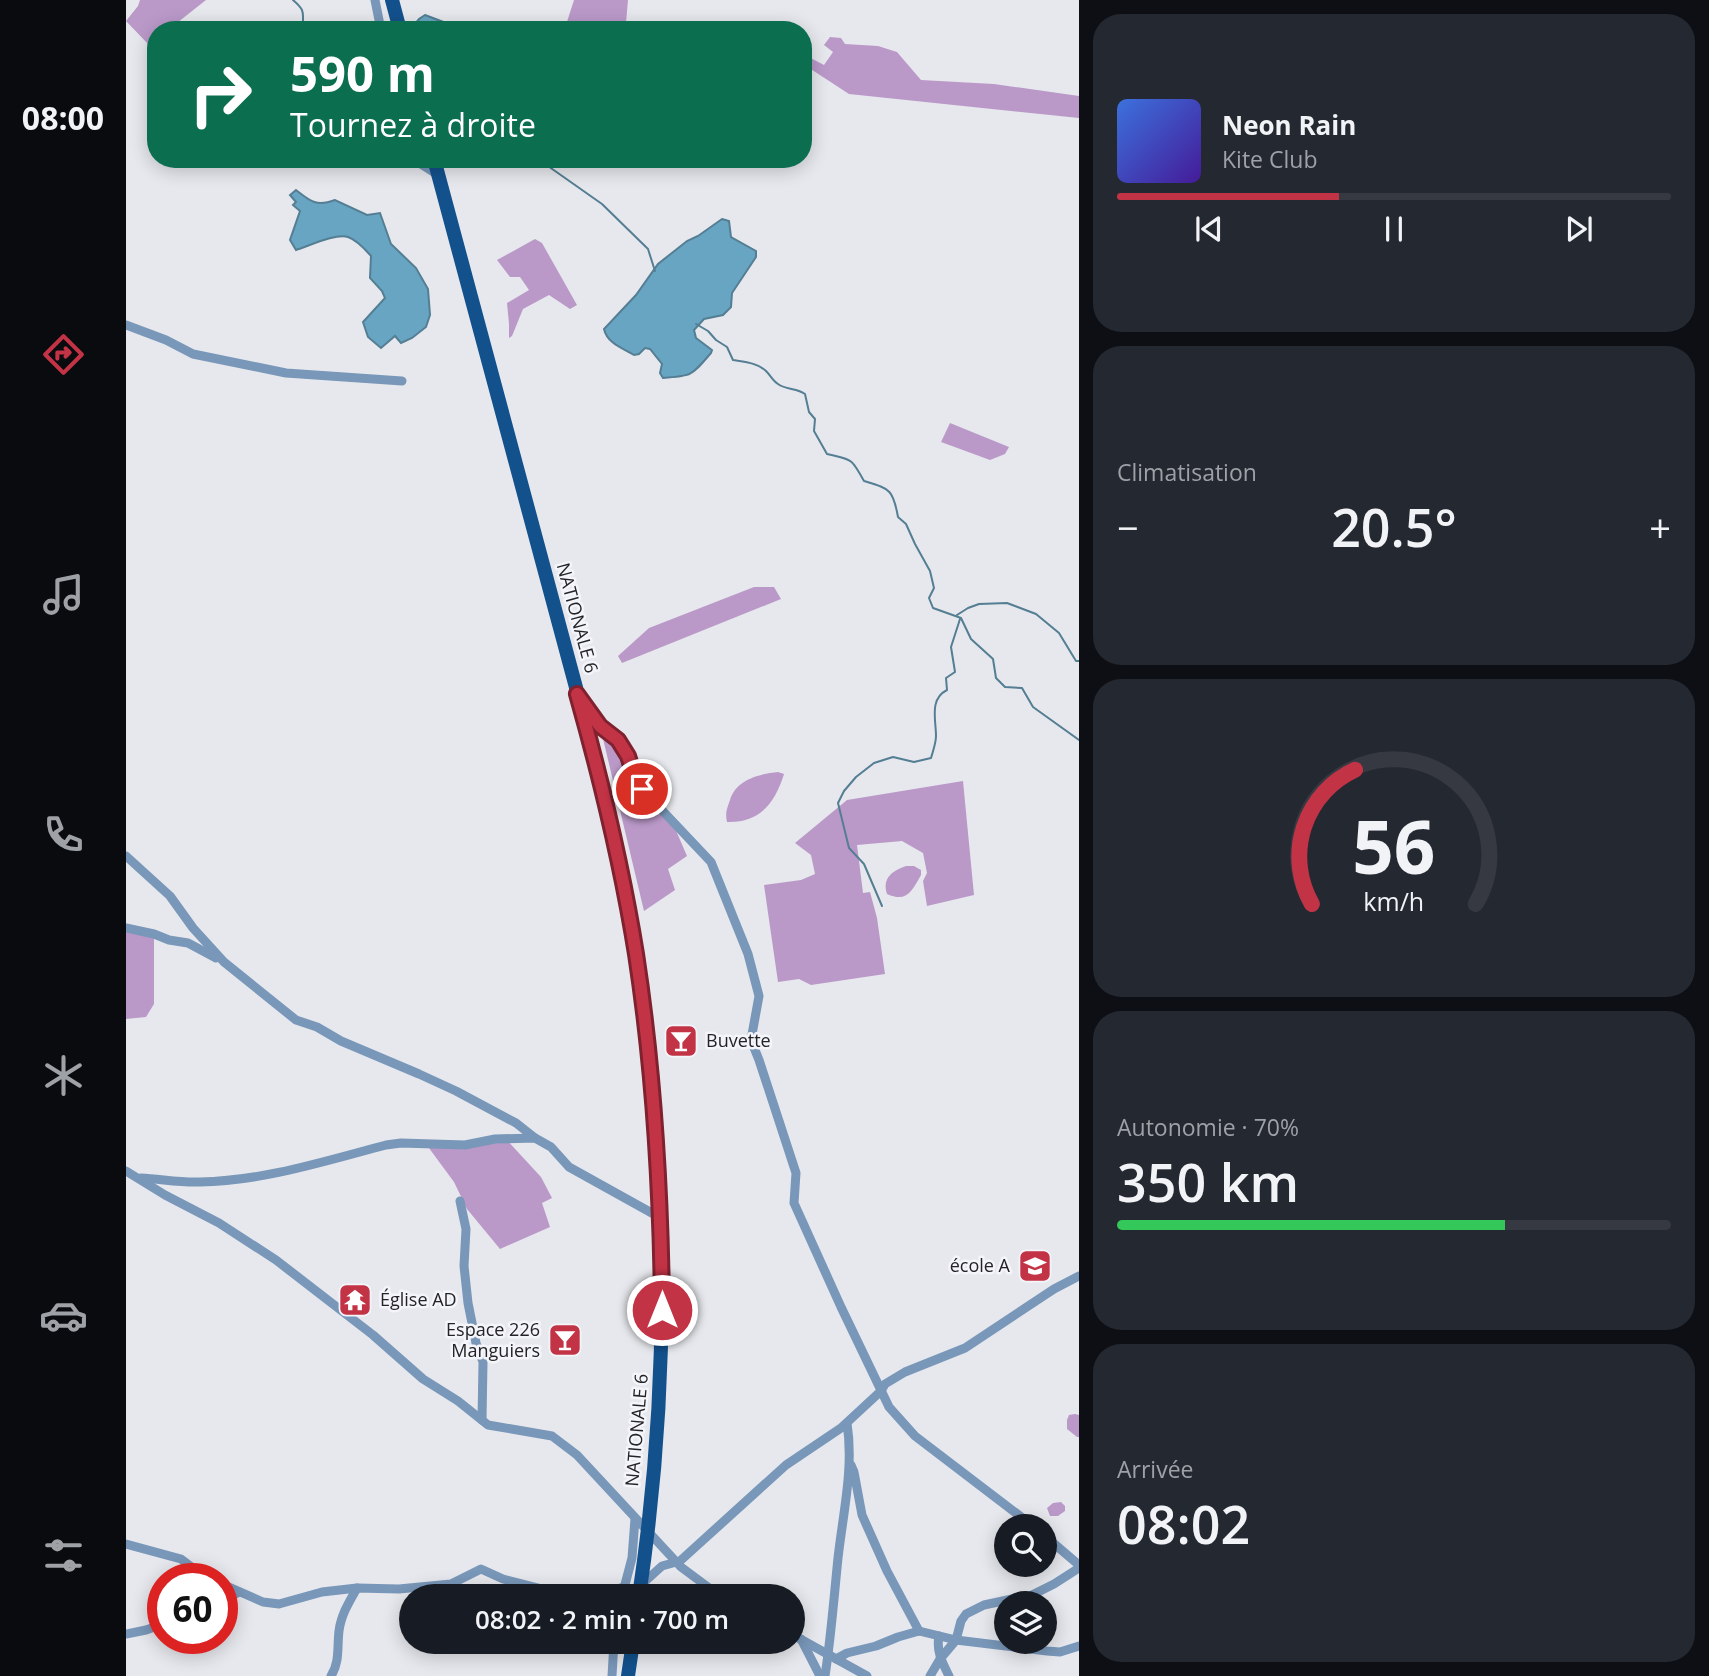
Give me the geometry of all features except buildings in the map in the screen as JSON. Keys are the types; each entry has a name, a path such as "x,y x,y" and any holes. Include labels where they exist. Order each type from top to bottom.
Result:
{"main road":[{"path":"392,0 398,21"},
{"name":"NATIONALE 6","path":"436,168 605,802 635,953 656,1130 661,1267 661,1362 657,1425 641,1584"},
{"path":"628,1676 631,1654"}],"street":[{"path":"375,0 379,21"},
{"path":"427,168 438,175"},
{"path":"126,325 194,354 286,373 402,381"},
{"path":"577,694 600,726 618,740 642,789 711,863 748,954 759,996 751,1040 796,1173 794,1203 889,1406 915,1436 1016,1514"},
{"path":"126,856 170,896 192,928 224,962 296,1020 317,1027 351,1046 456,1091 551,1147 569,1167 659,1217"},
{"path":"126,928 188,943 224,962"},
{"path":"137,1178 199,1183 242,1179 386,1145 465,1145 495,1139 535,1138"},
{"path":"126,1171 219,1223 276,1260 373,1335 423,1379 488,1424 552,1436 577,1455 677,1563 704,1584"},
{"path":"460,1201 466,1229 464,1266 468,1303 476,1343 483,1362 482,1420"},
{"path":"646,1584 662,1566 677,1563 786,1465 846,1423 881,1391 885,1384 905,1372 965,1348 1038,1299 1079,1276"},
{"path":"825,1676 832,1657 836,1572 850,1463 846,1423"},
{"path":"850,1463 862,1515 887,1571 919,1631"},
{"path":"625,1584 632,1559 635,1518"},
{"path":"126,1544 181,1559 186,1563"},
{"path":"930,1676 956,1640 963,1617 973,1610 993,1603 1024,1599 1054,1584 1079,1566 1057,1547"},
{"path":"451,1584 481,1569 523,1584"},
{"path":"239,1592 263,1602 279,1604 323,1592 357,1588 399,1589"},
{"path":"331,1676 338,1659 339,1628 346,1607 357,1588"},
{"path":"126,1634 147,1628"},
{"path":"832,1657 919,1631 956,1640 1047,1651 1060,1652 1079,1646"},
{"path":"939,1636 937,1647 940,1660 949,1676"},
{"path":"805,1642 867,1676"},
{"path":"805,1652 820,1676"},
{"path":"612,1676 613,1654"}],"shaded area":[{"path":"140,0 206,0 179,21 147,21 147,43 126,21"},
{"path":"574,0 628,0 626,21 567,21"},
{"path":"830,37 841,38 845,44 878,46 897,52 921,80 994,84 1079,96 1079,118 849,94 812,70 812,59 824,65 833,52 824,45"},
{"path":"535,239 542,243 577,305 570,309 549,295 523,309 509,338 507,303 529,290 520,277 510,277 497,260"},
{"path":"950,423 1009,447 1005,454 990,460 941,442"},
{"path":"754,587 774,587 781,599 622,663 618,656 649,628"},
{"path":"600,726 618,741 633,772 671,819 687,856 668,869 675,890 644,911"},
{"path":"778,772 784,774 776,794 764,809 749,819 727,822 727,808 737,787 756,776"},
{"path":"963,781 974,895 927,906 923,881 927,873 923,853 902,841 857,845 863,893 870,892 877,918 885,974 811,985 799,979 778,982 764,885 801,880 815,874 811,855 795,843 847,800"},
{"path":"906,866 921,870 915,886 904,896 887,894 889,876"},
{"path":"126,928 154,934 154,1004 146,1017 126,1019"},
{"path":"505,1138 541,1177 552,1198 542,1203 550,1227 500,1249 467,1209 454,1182 426,1144"},
{"path":"1069,1415 1079,1415 1079,1437 1067,1429"},
{"path":"1061,1502 1065,1511 1058,1516 1049,1514 1047,1508 1053,1503"}],"water":[{"path":"425,15 441,21 417,21"},
{"path":"296,190 314,202 335,200 367,215 380,213 391,244 416,268 428,289 430,315 426,327 401,343 395,336 381,348 368,337 363,322 385,298 370,278 371,256 355,240 343,236 296,250 290,240 300,211 293,205 296,202 290,195"},
{"path":"722,219 729,221 731,237 756,251 756,257 732,293 731,307 723,315 704,319 694,330 696,338 712,350 711,353 691,373 663,378 660,373 662,364 650,349 645,348 634,355 612,342 604,329 636,295 658,264 687,241"}],"waterway":[{"path":"293,0 302,10 303,21"},
{"path":"551,168 602,204 648,249 655,271"},
{"path":"696,324 727,347 733,360 759,366 781,386 805,394 809,412 815,419 814,431 827,454 850,461 864,481 885,489 892,495 898,517 906,524 930,571 934,588 929,598 933,608 961,618 971,639 993,659 996,678 1005,687 1022,688 1033,707 1079,740"},
{"path":"957,615 979,604 1007,603 1036,614 1059,633 1076,661 1079,661"},
{"path":"882,906 864,864 849,848 838,803 856,777 874,763 893,757 914,762 931,758 936,739 936,704 941,694 947,690 946,678 955,672 951,647 960,619"}],"place":[{"name":"Buvette","path":"681,1041"},
{"name":"école A","path":"1035,1266"},
{"name":"Église AD","path":"355,1300"},
{"name":"Espace 226 Manguiers","path":"565,1340"}],"route":[{"path":"642,789 618,740 600,726 577,694 605,802 635,953 656,1130 662,1310"}]}
